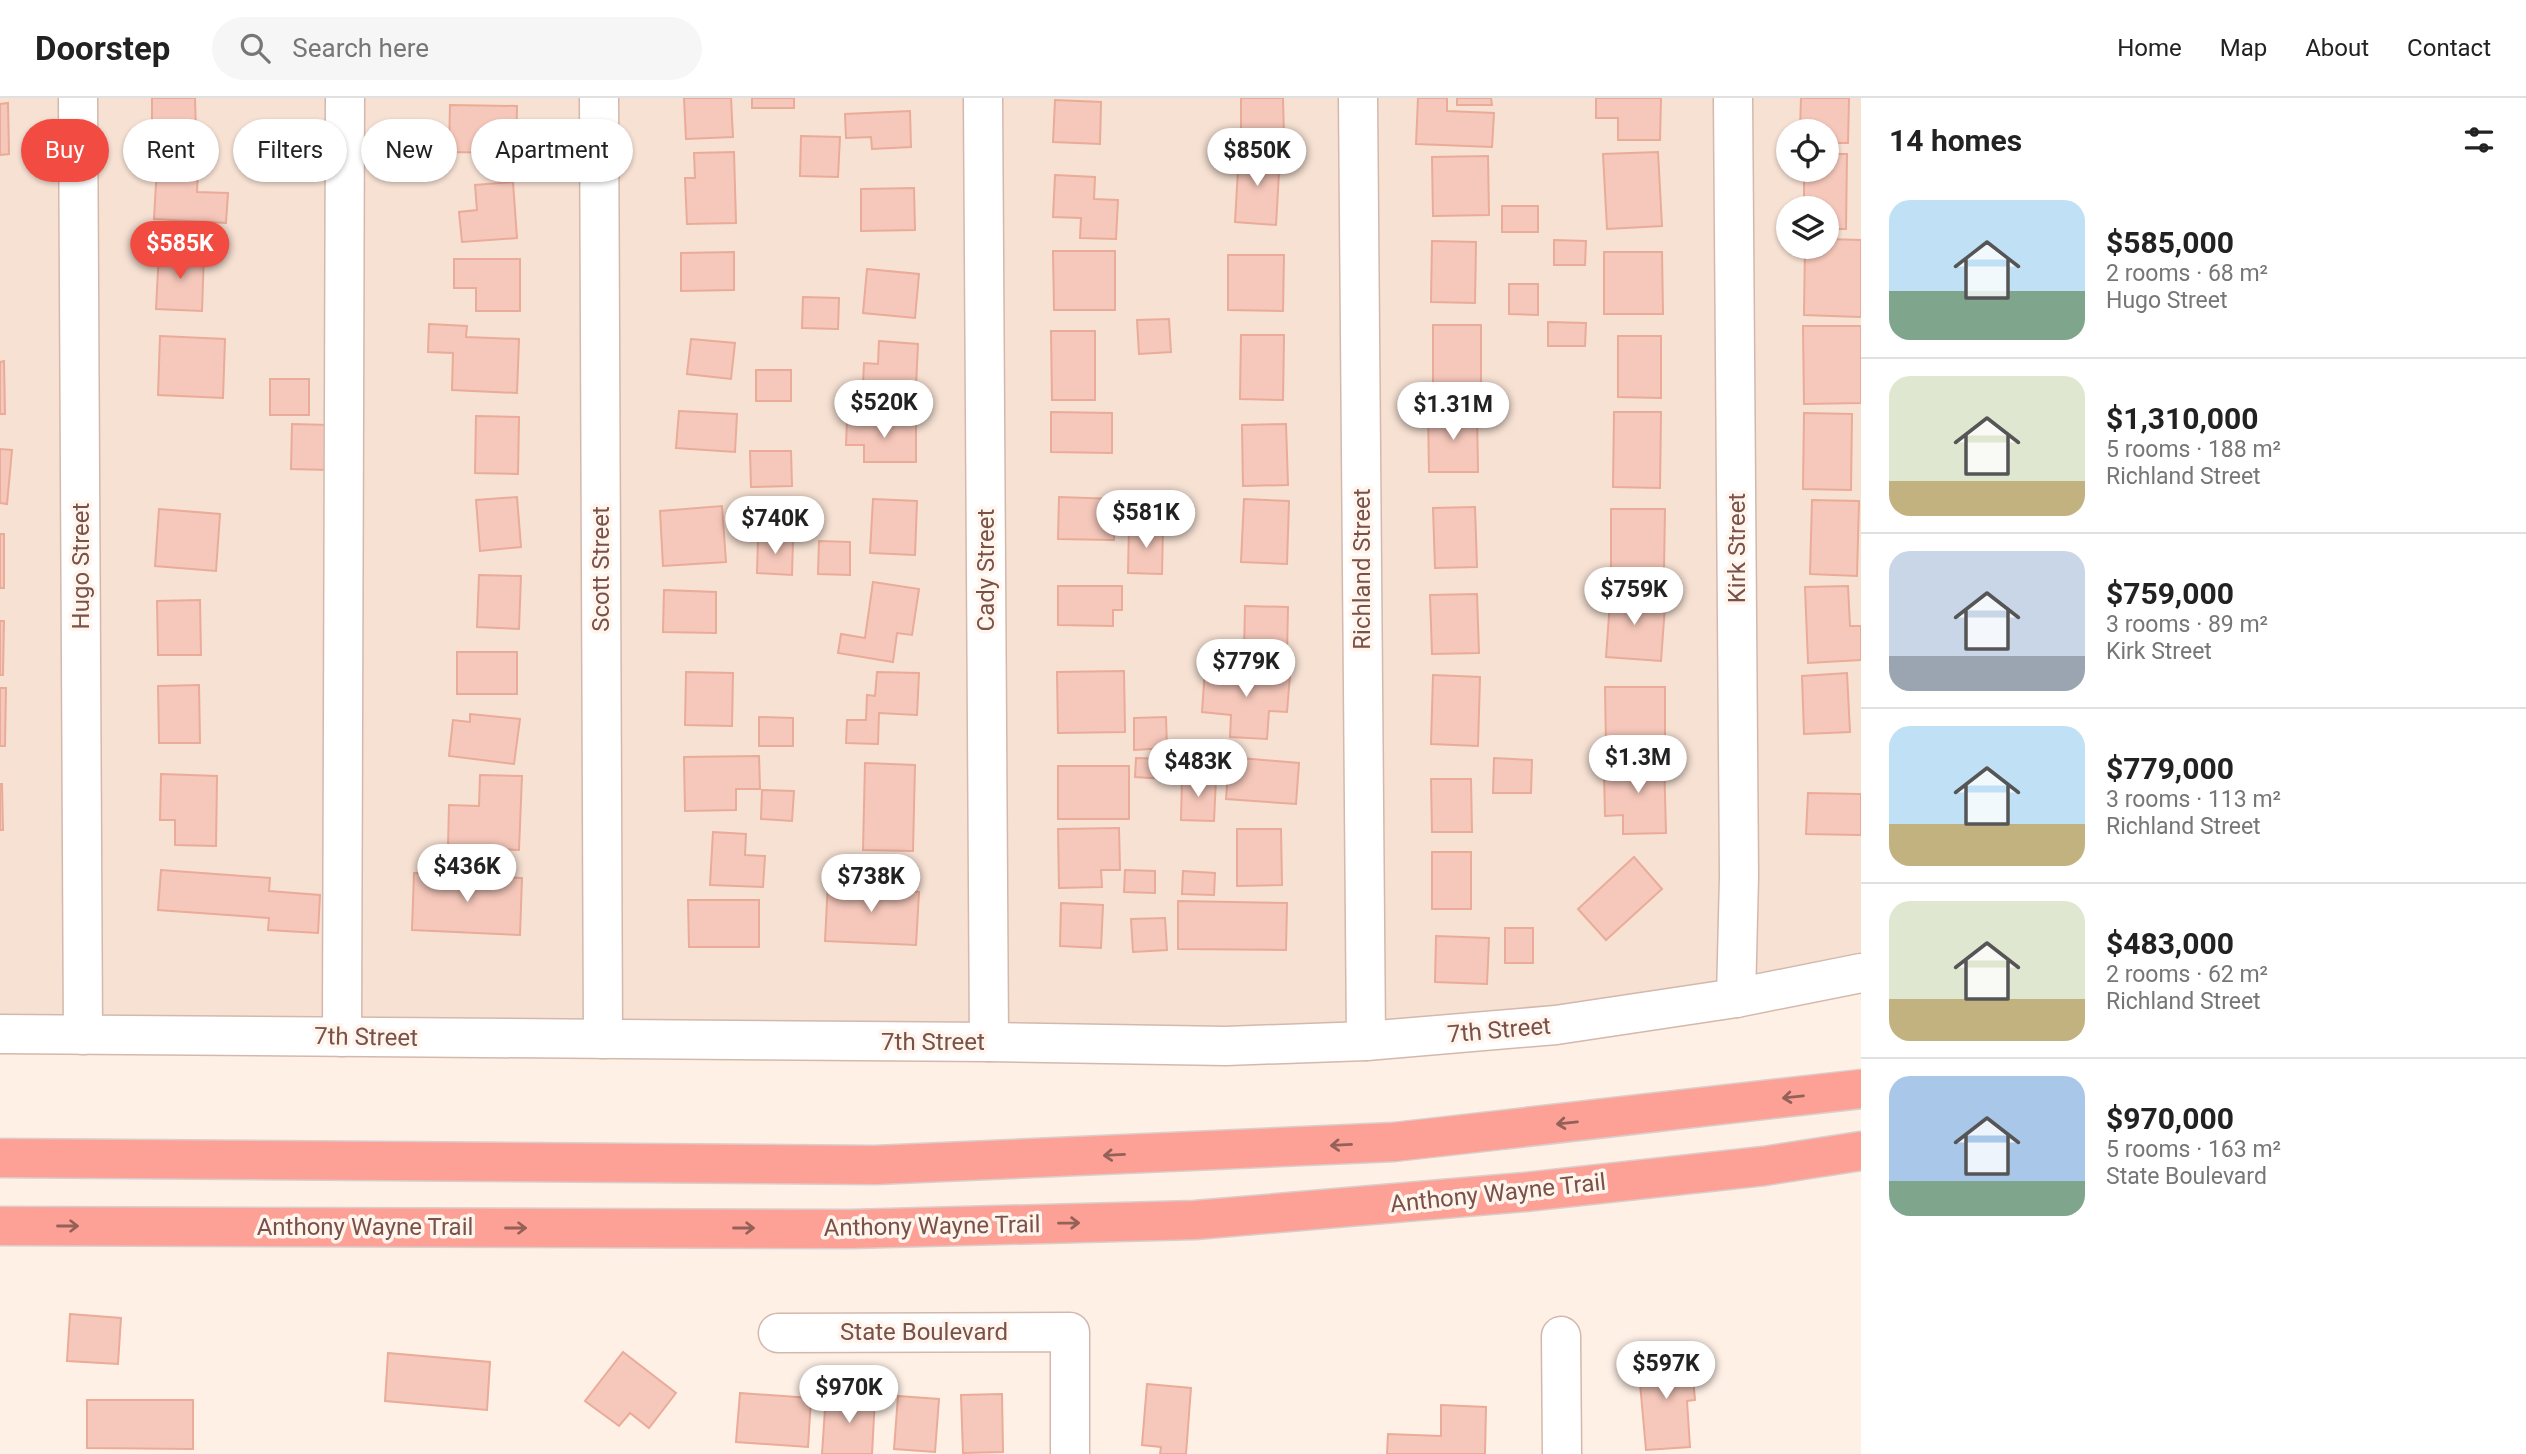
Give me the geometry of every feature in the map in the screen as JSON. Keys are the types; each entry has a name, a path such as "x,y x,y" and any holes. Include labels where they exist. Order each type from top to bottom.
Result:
{"highway":[{"path":"0,1158 875,1165 1394,1142 1861,1089"},
{"name":"Anthony Wayne Trail","path":"0,1226 850,1229 1195,1220 1525,1192 1764,1166 1861,1151"},
{"path":"1764,1166 1861,1165"}],"street":[{"name":"Hugo Street","path":"78,98 83,1035"},
{"path":"342,1037 345,98"},
{"name":"Scott Street","path":"599,98 603,1039"},
{"name":"Cady Street","path":"983,98 989,1042"},
{"name":"Richland Street","path":"1358,98 1366,1041"},
{"name":"Kirk Street","path":"1733,98 1740,877 1736,998"},
{"name":"7th Street","path":"0,1034 1226,1046 1366,1041 1556,1025 1736,998 1861,973"},
{"name":"State Boulevard","path":"778,1333 1070,1332 1070,1454"},
{"path":"1561,1336 1562,1454"}],"shaded area":[{"path":"0,98 1861,98 1861,981 1350,1060 0,1054"}],"building":[{"path":"152,98 195,98 196,119 152,119"},
{"path":"684,98 731,98 733,137 686,139"},
{"path":"752,98 794,98 794,108 752,108"},
{"path":"1241,98 1283,98 1284,138 1241,139"},
{"path":"1418,98 1447,98 1447,111 1494,113 1492,147 1416,144"},
{"path":"1457,98 1491,98 1492,105 1457,105"},
{"path":"1596,98 1661,98 1660,140 1618,140 1618,118 1596,118"},
{"path":"1801,98 1849,98 1848,143 1839,143 1839,119 1800,119"},
{"path":"1055,100 1101,102 1100,144 1053,142"},
{"path":"8,103 9,154 0,155 0,104"},
{"path":"450,105 517,106 517,119 471,119 471,152 457,152 457,119 450,119"},
{"path":"910,111 911,147 872,149 871,137 846,138 845,114"},
{"path":"801,136 840,137 838,177 800,176"},
{"path":"734,152 736,223 687,224 685,178 695,178 694,153"},
{"path":"1239,152 1280,155 1276,225 1235,222"},
{"path":"1658,152 1662,226 1607,229 1603,154"},
{"path":"1839,154 1847,154 1846,229 1839,229 1839,196 1804,196 1804,182 1839,182"},
{"path":"1488,156 1489,215 1433,216 1432,157"},
{"path":"1055,175 1095,177 1094,199 1118,200 1116,239 1080,238 1081,218 1053,217"},
{"path":"156,182 197,182 197,192 228,193 226,223 154,219"},
{"path":"513,182 517,238 462,242 459,212 477,210 475,185"},
{"path":"914,188 915,230 861,231 861,189"},
{"path":"1502,206 1538,206 1538,232 1502,232"},
{"path":"1839,239 1861,240 1861,317 1804,315 1805,259 1839,259"},
{"path":"1554,240 1586,241 1585,265 1554,265"},
{"path":"1432,241 1476,242 1475,303 1431,302"},
{"path":"159,251 204,253 202,311 156,309"},
{"path":"1053,251 1115,251 1115,310 1054,310"},
{"path":"734,252 734,290 681,291 681,253"},
{"path":"1604,252 1662,252 1663,314 1604,314"},
{"path":"1228,255 1284,255 1283,311 1228,310"},
{"path":"454,259 520,259 520,311 476,311 476,288 454,288"},
{"path":"867,269 919,274 915,318 863,313"},
{"path":"1509,284 1538,284 1538,315 1509,314"},
{"path":"803,297 839,298 838,329 802,328"},
{"path":"1169,319 1171,352 1139,354 1137,320"},
{"path":"1548,322 1586,323 1585,346 1548,346"},
{"path":"429,324 467,326 466,337 519,339 517,393 452,390 453,353 428,352"},
{"path":"1433,325 1481,325 1481,398 1433,398"},
{"path":"1803,326 1861,326 1861,403 1804,404"},
{"path":"1051,331 1095,331 1095,400 1052,400"},
{"path":"1241,335 1284,335 1283,400 1240,399"},
{"path":"160,336 225,339 223,398 158,395"},
{"path":"1618,336 1661,336 1661,398 1618,397"},
{"path":"691,339 735,343 731,379 687,374"},
{"path":"879,341 918,344 916,386 863,383 864,363 878,364"},
{"path":"4,361 5,414 0,414 0,362"},
{"path":"756,370 791,370 791,401 756,401"},
{"path":"270,379 309,379 309,415 270,415"},
{"path":"679,411 737,414 735,452 676,448"},
{"path":"1051,412 1112,413 1112,453 1051,452"},
{"path":"1477,412 1478,472 1429,472 1428,413"},
{"path":"1614,412 1661,412 1660,488 1613,487"},
{"path":"1804,413 1852,414 1851,490 1803,489"},
{"path":"476,416 519,417 518,474 475,473"},
{"path":"847,420 916,420 916,462 864,462 864,445 846,445"},
{"path":"292,424 329,425 329,470 291,469"},
{"path":"1286,424 1288,485 1243,486 1242,425"},
{"path":"0,449 12,450 7,504 0,503"},
{"path":"750,451 791,451 792,486 751,487"},
{"path":"517,497 521,547 480,551 476,500"},
{"path":"1059,497 1115,499 1114,540 1058,539"},
{"path":"873,499 917,501 915,555 870,553"},
{"path":"1244,499 1289,501 1287,564 1241,562"},
{"path":"1812,500 1859,501 1857,576 1810,574"},
{"path":"722,506 726,562 663,566 660,511"},
{"path":"1475,507 1477,567 1435,568 1433,508"},
{"path":"159,509 220,514 216,571 155,566"},
{"path":"1611,509 1665,509 1664,570 1611,570"},
{"path":"1129,526 1163,527 1162,574 1128,573"},
{"path":"0,534 4,534 4,588 0,588"},
{"path":"758,538 793,539 792,575 757,573"},
{"path":"819,541 850,542 850,575 818,574"},
{"path":"479,575 521,576 519,629 477,627"},
{"path":"873,582 919,589 912,635 897,633 893,662 838,653 841,634 865,638"},
{"path":"1058,586 1122,586 1122,610 1113,610 1113,626 1058,625"},
{"path":"1848,586 1850,626 1861,626 1861,660 1808,663 1805,587"},
{"path":"1611,588 1642,591 1641,604 1665,606 1661,661 1606,657"},
{"path":"664,590 716,592 716,633 663,632"},
{"path":"1477,594 1479,653 1432,654 1430,595"},
{"path":"200,600 201,655 158,655 157,601"},
{"path":"1245,606 1288,607 1287,653 1244,653"},
{"path":"0,621 4,621 3,675 0,675"},
{"path":"457,652 517,652 517,694 457,694"},
{"path":"1205,669 1290,675 1287,712 1269,711 1267,739 1230,737 1231,715 1202,712"},
{"path":"1124,671 1125,732 1058,733 1057,672"},
{"path":"686,672 733,673 732,726 685,725"},
{"path":"877,672 919,673 917,715 879,713 878,744 846,743 847,720 866,720 867,695 875,696"},
{"path":"1847,673 1850,732 1804,734 1802,676"},
{"path":"1433,675 1480,677 1478,746 1431,744"},
{"path":"199,685 200,743 159,743 158,686"},
{"path":"1605,687 1665,687 1665,747 1606,746"},
{"path":"0,688 6,688 5,746 0,746"},
{"path":"470,714 520,719 514,764 449,756 453,720 470,722"},
{"path":"759,717 793,718 793,746 759,746"},
{"path":"1166,717 1167,748 1134,750 1134,718"},
{"path":"759,756 760,789 736,789 736,810 685,811 684,757"},
{"path":"1229,757 1299,763 1296,804 1226,799"},
{"path":"1664,757 1666,833 1623,834 1623,815 1605,816 1604,774 1621,774 1620,758"},
{"path":"1136,758 1166,759 1165,779 1135,777"},
{"path":"1494,758 1532,760 1531,793 1493,793"},
{"path":"865,763 915,765 913,851 863,850"},
{"path":"1058,766 1129,766 1129,819 1058,819"},
{"path":"161,774 217,776 216,846 175,845 175,820 160,820"},
{"path":"480,775 522,776 519,850 448,847 449,805 479,806"},
{"path":"1182,777 1216,779 1214,821 1181,820"},
{"path":"1431,779 1471,779 1472,832 1432,832"},
{"path":"2,784 3,830 0,830"},
{"path":"762,790 794,791 792,821 761,819"},
{"path":"1808,793 1861,794 1861,835 1806,834"},
{"path":"1119,828 1120,870 1101,870 1102,887 1059,888 1058,829"},
{"path":"1237,829 1281,829 1282,885 1237,886"},
{"path":"713,832 746,834 745,855 765,856 763,887 710,885"},
{"path":"1432,852 1471,852 1471,909 1432,909"},
{"path":"1634,857 1662,889 1606,940 1578,909"},
{"path":"161,870 270,878 269,891 320,895 318,933 268,930 269,918 158,910"},
{"path":"1125,870 1155,871 1155,893 1124,892"},
{"path":"1183,871 1215,873 1214,895 1182,894"},
{"path":"414,873 522,878 520,935 412,930"},
{"path":"828,882 893,885 893,890 919,892 916,945 825,941"},
{"path":"688,900 759,900 759,947 689,947"},
{"path":"1178,901 1287,903 1286,950 1178,949"},
{"path":"1061,903 1103,905 1101,948 1060,946"},
{"path":"1165,918 1167,950 1133,952 1131,919"},
{"path":"1505,928 1533,928 1533,963 1505,963"},
{"path":"1436,936 1489,938 1487,984 1435,982"},
{"path":"70,1314 121,1318 118,1364 67,1361"},
{"path":"623,1352 676,1393 649,1428 630,1413 619,1426 585,1401"},
{"path":"388,1353 490,1362 487,1410 385,1401"},
{"path":"1691,1356 1695,1400 1687,1401 1690,1447 1646,1450 1638,1361"},
{"path":"1147,1384 1191,1388 1186,1454 1160,1454 1161,1447 1142,1445"},
{"path":"740,1393 811,1398 808,1447 736,1442"},
{"path":"826,1394 875,1397 872,1454 822,1454"},
{"path":"1002,1394 1003,1452 963,1453 961,1395"},
{"path":"898,1396 939,1399 935,1452 894,1449"},
{"path":"87,1400 193,1400 193,1449 87,1448"},
{"path":"1441,1405 1486,1407 1485,1454 1387,1454 1388,1434 1441,1436"}]}
